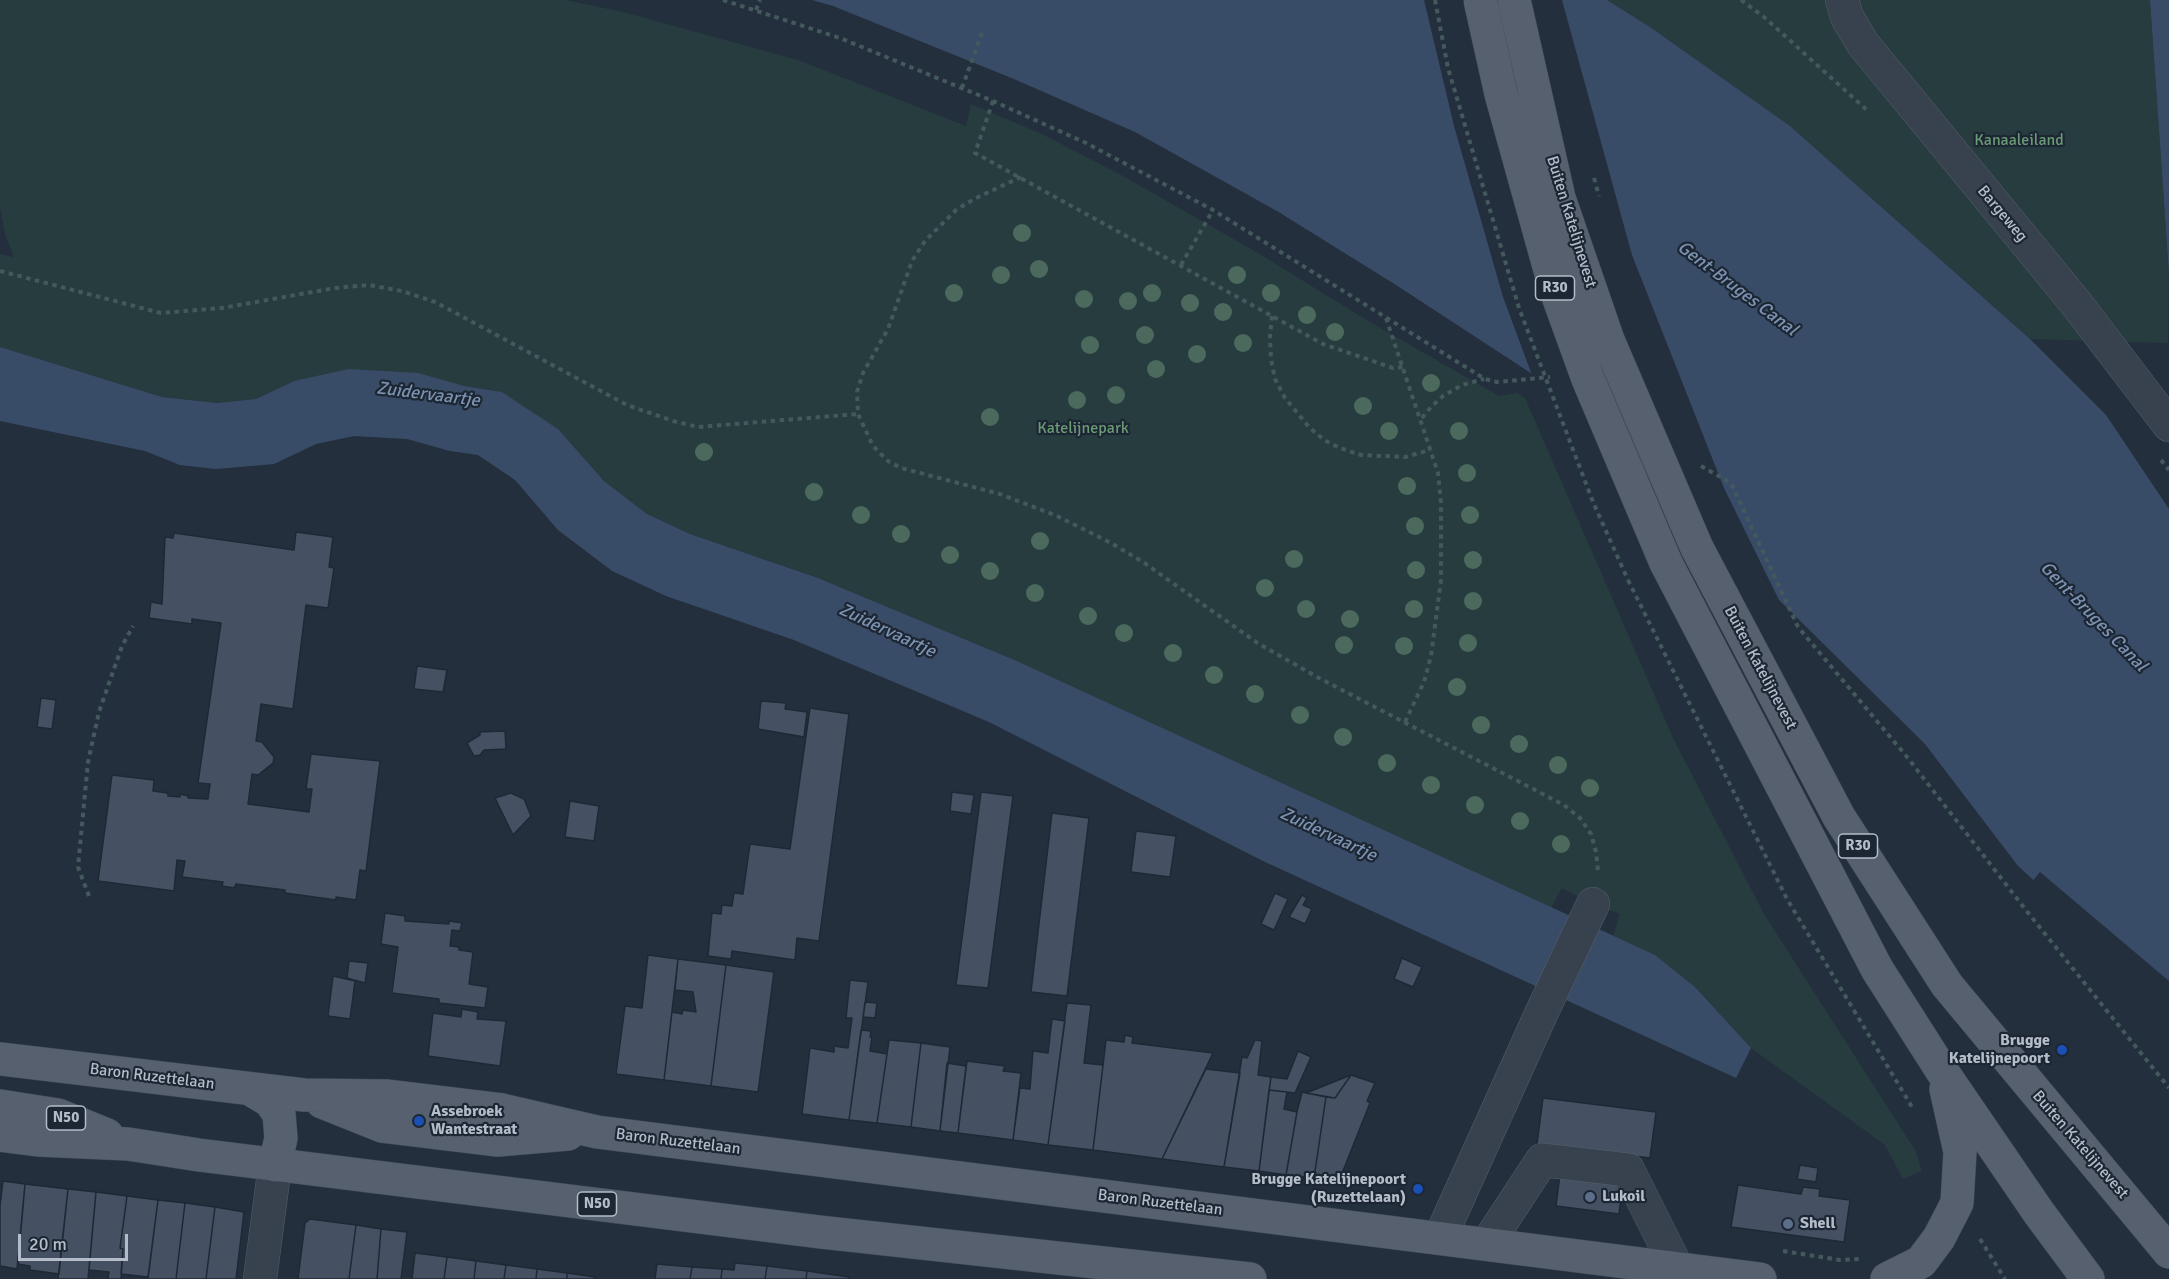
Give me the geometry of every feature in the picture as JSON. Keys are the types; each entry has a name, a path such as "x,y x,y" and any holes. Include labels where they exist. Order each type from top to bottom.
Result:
{"main road":[{"name":"Buiten Katelijnevest","path":"1480,0 1501,94 1555,288 1588,379 1666,563 1876,969 2039,1213 2088,1279"},
{"name":"Buiten Katelijnevest","path":"1514,0 1560,198 1608,340 1697,548 1839,817 1947,985 2169,1252"},
{"name":"Baron Ruzettelaan","path":"0,1059 304,1095 382,1126 498,1140 597,1132 1760,1279"},
{"name":"R30","path":"1887,1279 1921,1262 1939,1238 1958,1203 1960,1152 1942,1071"},
{"path":"249,1089 270,1101 279,1114 281,1138 275,1165"},
{"name":"N50","path":"0,1106 58,1114 128,1144"},
{"name":"N50","path":"0,1135 38,1140 128,1144 275,1165 808,1230 1250,1279"}],"street":[{"name":"Bargeweg","path":"1842,0 1847,17 1863,44 2076,302 2169,425"},
{"path":"1440,1238 1593,904"},
{"path":"1487,1244 1542,1160 1628,1170 1677,1269"},
{"path":"260,1279 275,1165"}],"path":[{"path":"723,0 840,38 993,101 1086,143 1213,210 1485,379 1497,382 1511,381"},
{"path":"756,10 760,0"},
{"path":"962,88 983,30"},
{"path":"993,101 975,153 1323,344 1393,368 1403,367"},
{"path":"1021,177 956,210 925,241 912,261 888,328 863,373 857,392 858,414 873,446 888,461 901,468 1000,494 1084,528 1143,562 1259,644 1319,678 1564,805 1580,818 1591,834 1599,873 1593,904"},
{"path":"1181,265 1213,210"},
{"path":"0,272 161,313 222,308 335,288 369,285 402,291 435,302 627,405 674,421 698,427 858,414"},
{"path":"1272,316 1271,359 1275,379 1285,398 1309,427 1324,440 1361,455 1405,458 1430,450"},
{"path":"1386,317 1422,419 1438,473 1441,523 1441,580 1431,656 1424,682 1405,722"},
{"path":"1422,419 1443,396 1462,385 1485,379"},
{"path":"1628,580 1787,899 1914,1111"},
{"path":"89,896 78,867 88,762 99,712 122,646 133,626"},
{"path":"1798,627 1907,757 2169,1088"},
{"path":"1958,1203 2005,1279"}],"green space":[{"name":"Katelijnepark","path":"0,0 566,0 623,12 798,60 966,126 971,104 1042,134 1121,175 1253,250 1370,322 1499,396 1517,393 1525,398 1674,740 1764,914 1915,1150 1922,1171 1903,1179 1885,1145 1751,1048 1695,987 1655,955 1613,936 1620,914 1593,904 1562,888 1551,908 1017,661 818,578 690,534 647,514 604,481 558,429 502,392 464,386 294,381 256,399 217,403 162,397 0,347 0,254 14,257 5,234 0,207"},
{"name":"Kanaaleiland","path":"1607,0 2150,0 2169,274 2168,343 2030,339 1790,126 1650,27"}],"water":[{"name":"Gent-Bruges Canal","path":"812,0 1607,0 1650,27 1790,126 2030,339 2106,415 2169,509 2169,1003 2018,866 1925,744 1779,600 1724,488 1566,396 1396,285 1277,211 1135,132 1014,79 833,6"},
{"path":"2150,0 2169,0 2169,274"},
{"name":"Zuidervaartje","path":"0,347 162,397 217,403 256,399 294,381 349,369 418,373 464,386 502,392 558,429 604,481 647,514 690,534 818,578 1017,661 1655,955 1695,987 1751,1048 1736,1078 1263,861 989,722 794,640 666,596 612,571 558,530 515,480 478,455 450,451 407,439 354,436 316,444 274,464 216,469 180,465 145,451 0,421"}],"pier":[{"path":"1424,0 1562,0 1632,255 1737,521 1722,490 1533,378 1503,297 1454,126"},
{"path":"2040,872 2169,981 2169,1006 2031,883"}],"building":[{"path":"296,532 333,537 329,567 334,568 328,608 306,605 293,709 261,704 256,741 262,742 274,757 273,763 258,775 252,774 248,804 309,812 312,789 306,789 311,754 380,761 366,871 360,870 356,900 336,897 336,900 285,893 285,890 236,884 234,888 222,886 223,882 182,877 185,861 177,860 174,891 98,881 112,775 154,780 153,791 168,793 168,796 180,797 180,794 188,798 208,799 210,784 198,783 221,623 192,619 192,624 149,618 151,602 162,604 165,537 173,538 174,533 294,550"},
{"path":"417,666 447,670 443,692 414,689"},
{"path":"41,698 56,700 52,729 37,727"},
{"path":"761,701 786,703 785,709 807,712 804,737 758,729"},
{"path":"810,708 849,714 819,941 797,938 795,960 732,951 731,959 708,956 712,913 721,914 722,905 732,906 734,893 743,894 750,844 790,849"},
{"path":"505,731 506,749 484,750 480,755 474,756 467,743 480,735 480,732"},
{"path":"952,792 974,795 971,814 950,811"},
{"path":"981,792 1013,796 988,988 956,985"},
{"path":"511,793 524,799 531,816 513,835 495,798"},
{"path":"570,801 599,806 594,841 565,837"},
{"path":"1052,813 1089,818 1067,996 1031,992"},
{"path":"1136,831 1176,836 1170,877 1131,872"},
{"path":"1275,893 1288,899 1274,930 1261,924"},
{"path":"1302,895 1307,898 1303,905 1312,909 1305,924 1289,917"},
{"path":"385,913 405,916 405,921 462,923 460,931 452,930 450,946 473,952 469,984 488,987 485,1008 439,1003 439,999 392,993 398,947 381,944"},
{"path":"648,955 678,959 664,1080 616,1074 625,1006 642,1008"},
{"path":"1402,958 1422,967 1413,987 1394,979"},
{"path":"678,959 726,965 711,1086 664,1080 672,1012 682,1014 683,1010 696,1012 693,992 675,990"},
{"path":"349,961 368,963 365,983 347,978"},
{"path":"726,965 774,972 758,1092 711,1086"},
{"path":"333,976 355,981 350,1019 328,1016"},
{"path":"850,980 868,982 849,1120 802,1114 810,1048 834,1052 834,1046 848,1048 852,1018 846,1018"},
{"path":"865,1002 877,1003 875,1018 863,1017"},
{"path":"1067,1003 1091,1005 1084,1063 1103,1065 1093,1150 1048,1145"},
{"path":"462,1009 478,1012 477,1019 506,1021 500,1066 428,1056 433,1013 461,1017"},
{"path":"1052,1019 1065,1021 1048,1145 1013,1140 1020,1088 1030,1089 1033,1051 1048,1053"},
{"path":"861,1030 871,1031 870,1051 887,1054 877,1123 849,1120"},
{"path":"1125,1035 1133,1037 1132,1043 1213,1053 1162,1159 1093,1150 1106,1040 1124,1042"},
{"path":"889,1040 921,1043 911,1127 877,1123"},
{"path":"1255,1040 1262,1041 1258,1075 1271,1077 1259,1171 1224,1167 1242,1057 1247,1058"},
{"path":"921,1043 950,1047 940,1131 911,1127"},
{"path":"1298,1051 1311,1057 1295,1093 1269,1090 1271,1077 1287,1079"},
{"path":"967,1061 1005,1066 1003,1071 1021,1073 1013,1140 958,1133"},
{"path":"947,1063 966,1066 958,1133 940,1131"},
{"path":"1206,1069 1240,1073 1224,1167 1162,1159"},
{"path":"1351,1075 1375,1083 1367,1101 1370,1103 1339,1181 1314,1178 1326,1097 1335,1098"},
{"path":"1351,1075 1335,1098 1306,1093"},
{"path":"1269,1090 1287,1092 1284,1109 1297,1112 1286,1175 1259,1171"},
{"path":"1302,1092 1326,1097 1314,1178 1286,1175"},
{"path":"1543,1098 1656,1112 1650,1158 1537,1144"},
{"path":"1800,1165 1818,1168 1816,1182 1797,1179"},
{"path":"1561,1166 1624,1174 1619,1214 1556,1206"},
{"path":"3,1181 25,1184 17,1269 0,1266 0,1206"},
{"path":"25,1184 68,1189 59,1274 30,1270 30,1266 18,1264"},
{"path":"1738,1185 1801,1194 1803,1187 1820,1189 1819,1196 1850,1200 1844,1242 1731,1227"},
{"path":"68,1189 96,1192 88,1279 58,1279"},
{"path":"96,1192 127,1196 120,1248 123,1249 121,1279 108,1279 109,1272 89,1270"},
{"path":"127,1196 158,1200 148,1277 121,1274 123,1249 120,1248"},
{"path":"158,1200 185,1203 176,1279 148,1279"},
{"path":"185,1203 215,1207 206,1279 176,1279"},
{"path":"215,1207 244,1212 236,1279 206,1279"},
{"path":"310,1219 356,1225 349,1279 298,1279 305,1223"},
{"path":"356,1225 381,1229 377,1279 349,1279"},
{"path":"381,1229 407,1232 401,1279 377,1279"},
{"path":"415,1253 447,1257 444,1279 412,1279"},
{"path":"447,1257 476,1261 474,1279 444,1279"},
{"path":"476,1261 506,1265 504,1279 474,1279"},
{"path":"735,1263 767,1266 765,1279 721,1279 722,1269 734,1270"},
{"path":"657,1264 692,1267 690,1279 655,1279"},
{"path":"506,1265 537,1269 536,1279 504,1279"},
{"path":"767,1266 807,1271 806,1279 765,1279"},
{"path":"692,1267 722,1269 721,1279 690,1279"},
{"path":"537,1269 567,1273 567,1279 536,1279"},
{"path":"807,1271 849,1277 849,1279 806,1279"},
{"path":"567,1273 595,1277 595,1279 567,1279"}],"place":[{"name":"Brugge Katelijnepoort","path":"2062,1050"},
{"name":"Assebroek Wantestraat","path":"419,1121"},
{"name":"Brugge Katelijnepoort (Ruzettelaan)","path":"1418,1189"},
{"name":"Lukoil","path":"1590,1197"},
{"name":"Shell","path":"1788,1224"}]}
